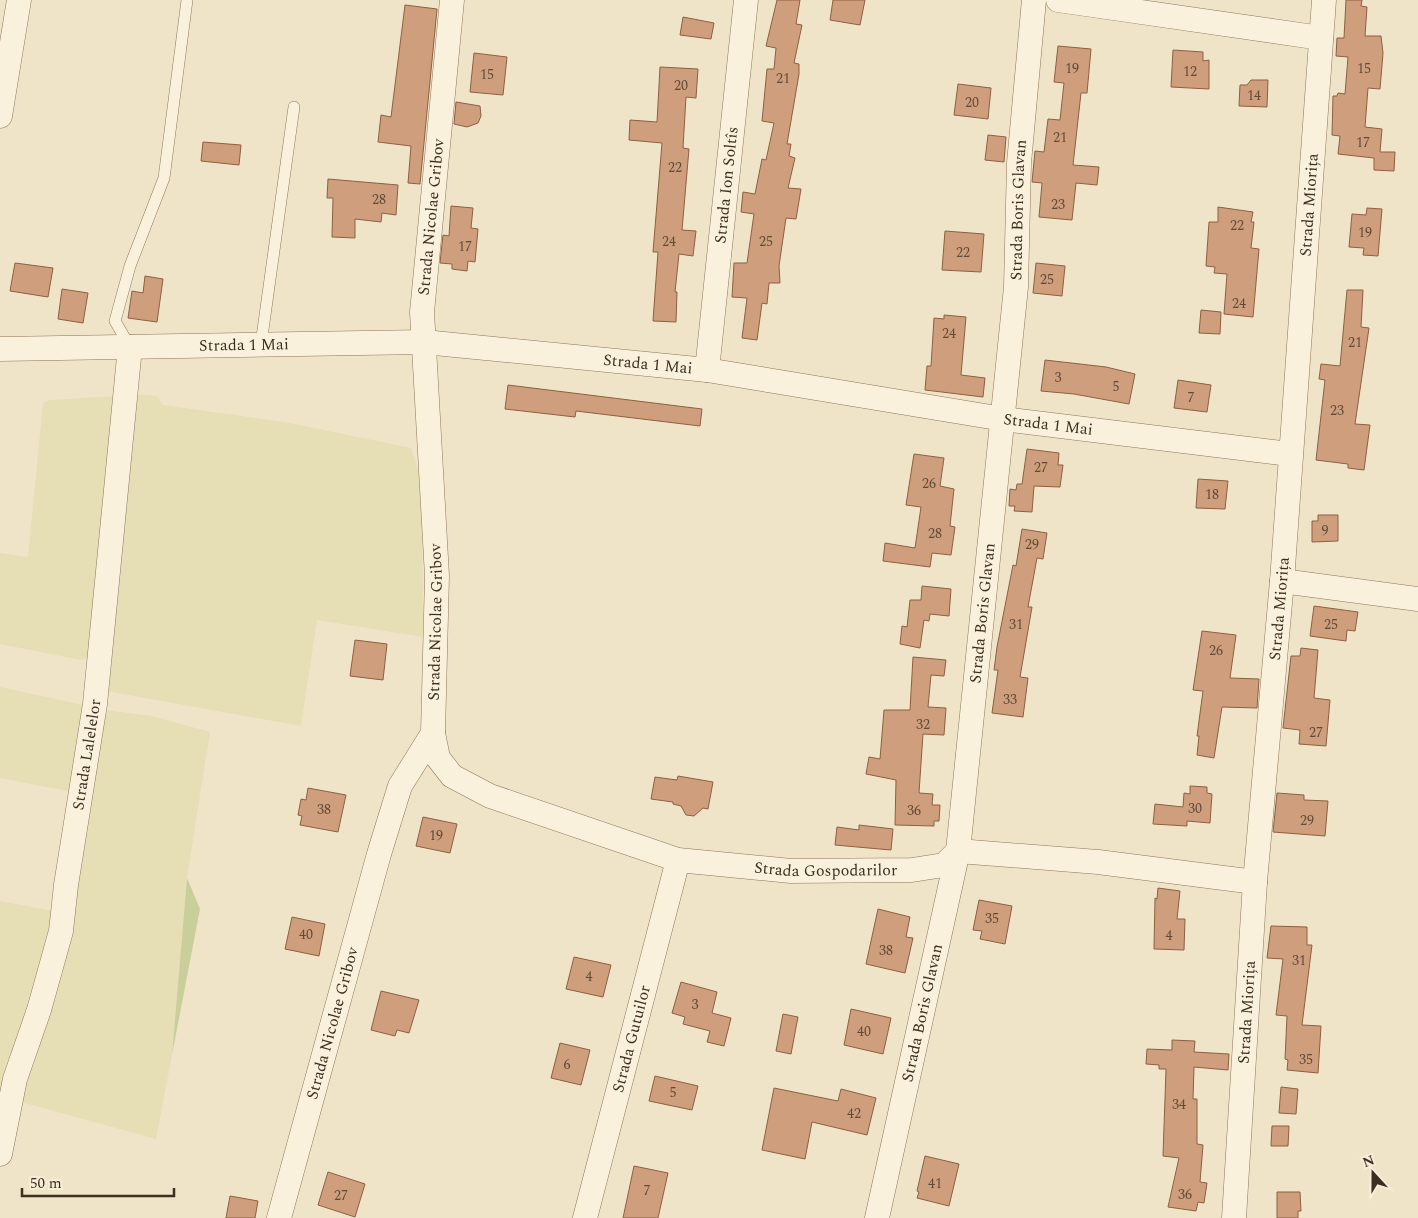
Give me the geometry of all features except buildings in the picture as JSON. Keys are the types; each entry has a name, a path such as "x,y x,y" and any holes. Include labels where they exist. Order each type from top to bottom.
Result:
{"street":[{"path":"0,116 19,0"},
{"name":"Strada Nicolae Gribov","path":"279,1218 379,854 400,786 433,733 437,576 422,312 452,0"},
{"name":"Strada Ion Soltîs","path":"707,370 746,0"},
{"name":"Strada Boris Glavan","path":"877,1218 958,851 1016,287 1019,163 1034,0"},
{"path":"1058,0 1321,38"},
{"name":"Strada Miorița","path":"1234,1218 1255,882 1282,581 1324,0"},
{"name":"Strada 1 Mai","path":"0,349 424,342 707,370 1003,419 1290,454"},
{"name":"Strada Lalelelor","path":"0,1154 14,1079 39,1010 61,931 66,885 95,704 130,347"},
{"path":"1282,581 1418,599"},
{"name":"Strada Gospodarilor","path":"433,733 438,758 452,776 490,796 678,860 790,871 912,870 944,865 958,851"},
{"path":"958,851 1098,862 1255,882"},
{"name":"Strada Gutuilor","path":"585,1218 678,860"}],"lane":[{"path":"130,347 115,321 130,266 164,178 187,0"},
{"path":"261,344 294,107"}],"shaded area":[{"path":"133,394 157,396 163,405 285,422 411,448 422,484 423,637 317,620 301,726 101,690"},
{"path":"118,396 90,657 81,660 0,644 0,553 28,557 43,403 49,400"},
{"path":"0,687 88,706 68,791 0,778"},
{"path":"105,710 152,716 210,732 187,878 172,1055 156,1139 21,1102 53,997"},
{"path":"0,901 53,911 52,928 0,1096"}],"green space":[{"path":"187,878 200,909 172,1055"}]}
